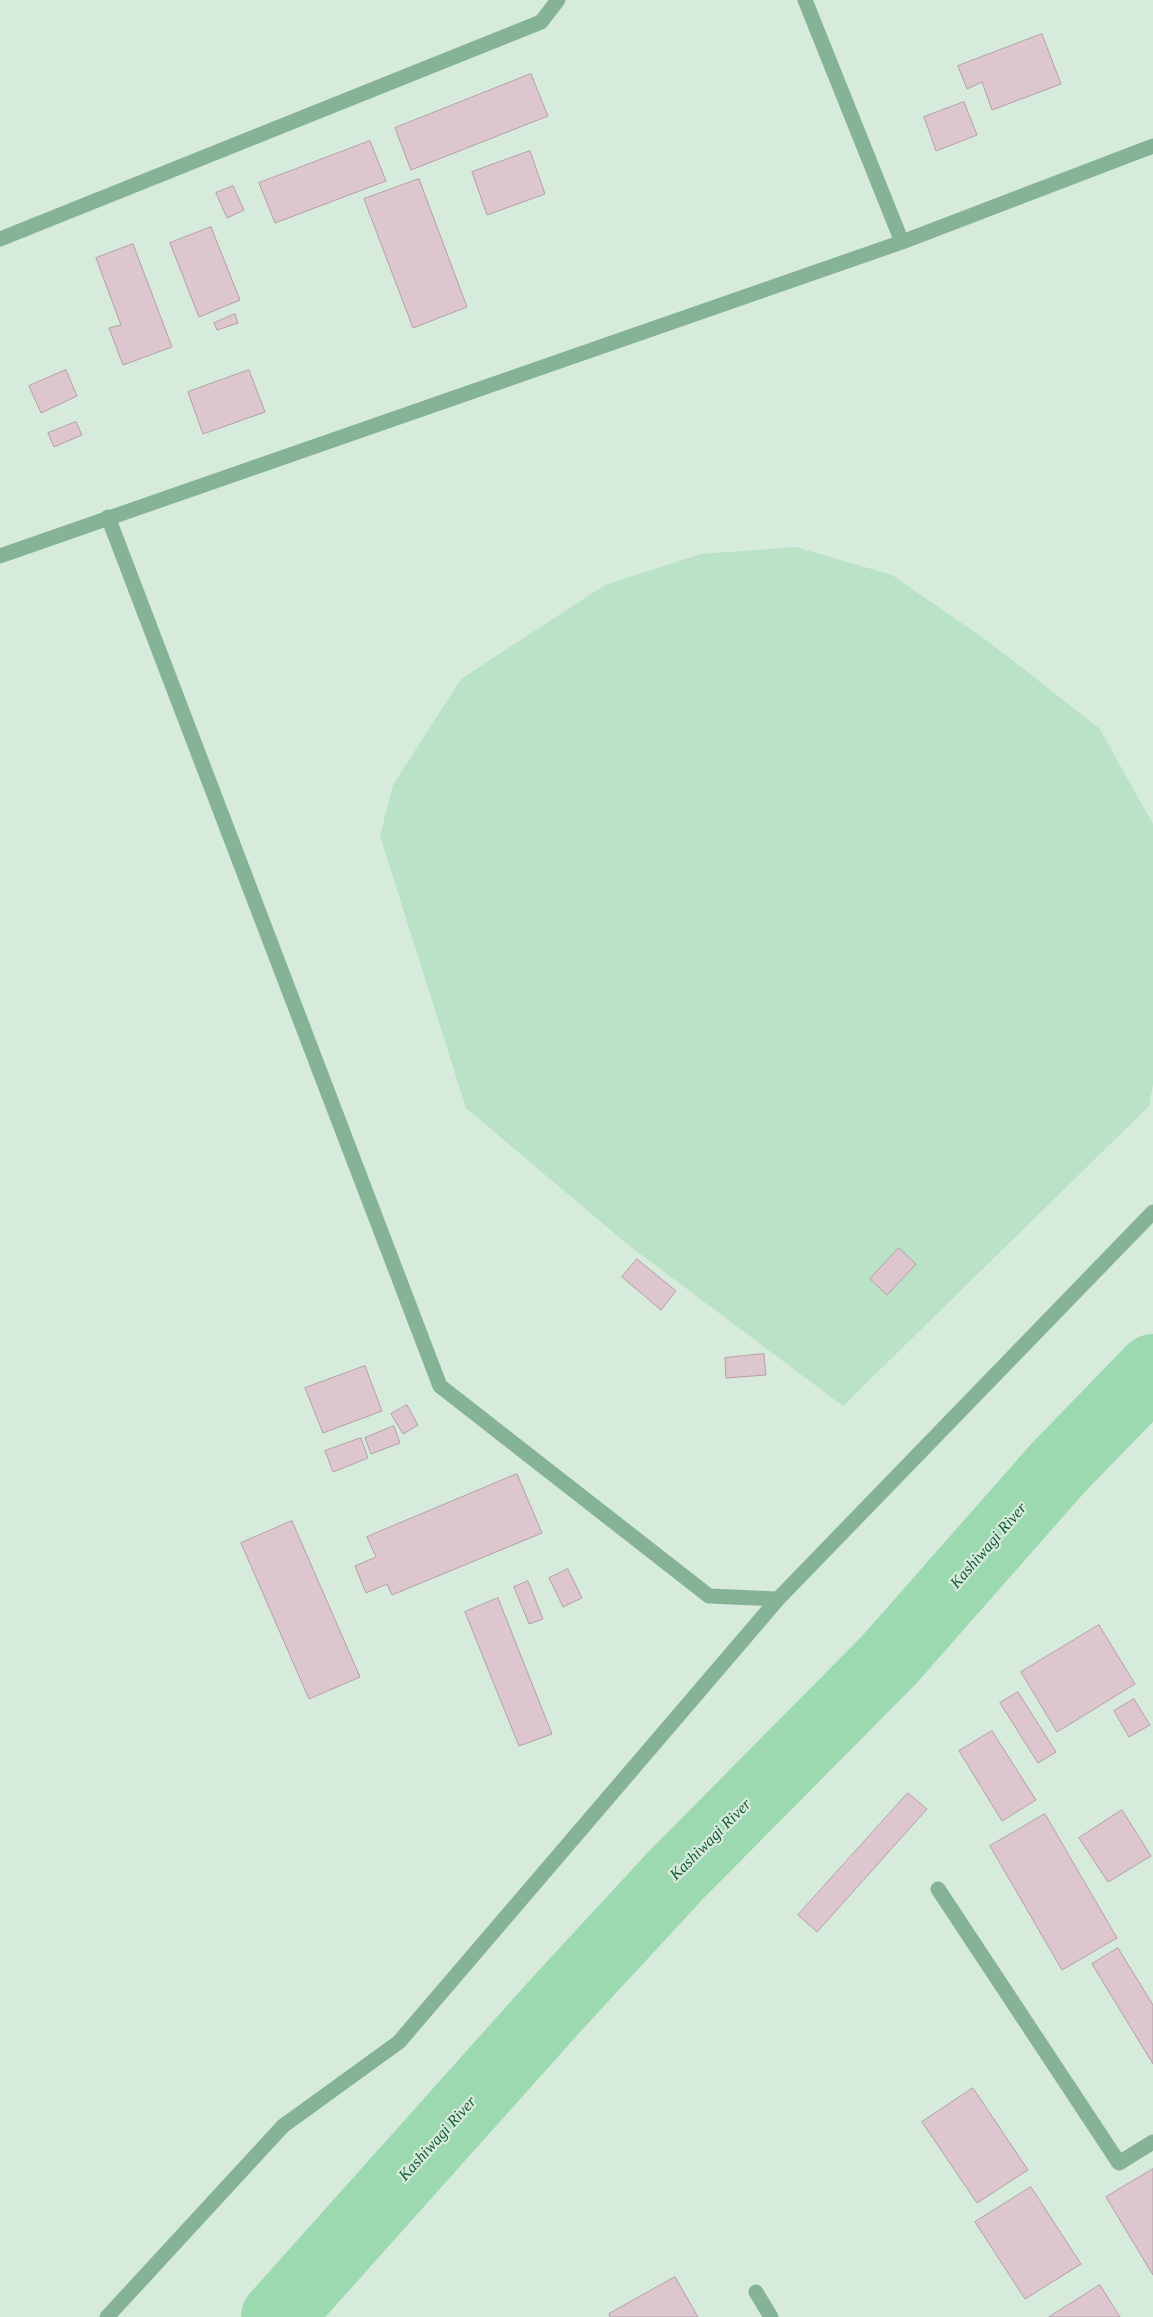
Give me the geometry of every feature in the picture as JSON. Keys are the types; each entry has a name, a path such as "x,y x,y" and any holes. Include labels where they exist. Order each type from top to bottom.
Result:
{"street":[{"path":"0,239 541,22 558,0"},
{"path":"806,0 902,242"},
{"path":"0,556 902,242 1153,146"},
{"path":"108,517 440,1386 708,1596 778,1599"},
{"path":"107,2317 283,2126 399,2042 778,1599 1153,1212"},
{"path":"938,1889 1118,2163 1153,2142"},
{"path":"756,2292 771,2317"}],"green space":[{"path":"796,547 892,575 989,642 1099,728 1153,824 1153,1084 1149,1106 843,1406 627,1244 466,1108 380,836 393,785 461,679 605,585 701,554"}],"building":[{"path":"1042,34 1061,84 992,110 982,82 967,89 958,66"},
{"path":"531,74 548,116 411,170 395,128"},
{"path":"964,102 977,135 936,151 924,117"},
{"path":"370,141 386,181 275,223 259,183"},
{"path":"530,151 545,194 487,215 472,172"},
{"path":"419,179 467,307 413,328 364,199"},
{"path":"233,186 244,210 227,218 216,193"},
{"path":"211,227 240,300 199,317 170,243"},
{"path":"133,244 172,347 123,365 109,328 121,325 96,258"},
{"path":"235,314 238,323 217,330 214,323"},
{"path":"66,370 77,396 41,413 29,386"},
{"path":"249,370 265,412 203,434 188,392"},
{"path":"76,422 82,435 54,447 48,433"},
{"path":"899,1248 916,1264 887,1295 870,1279"},
{"path":"637,1259 676,1291 661,1310 622,1277"},
{"path":"764,1354 766,1375 726,1378 725,1358"},
{"path":"365,1366 382,1411 323,1433 305,1388"},
{"path":"407,1405 418,1425 403,1434 391,1414"},
{"path":"394,1426 400,1443 371,1454 365,1438"},
{"path":"361,1438 368,1458 333,1472 325,1451"},
{"path":"517,1474 542,1533 392,1595 387,1584 366,1593 355,1566 376,1557 367,1537"},
{"path":"292,1521 360,1677 309,1699 241,1543"},
{"path":"568,1569 582,1598 563,1607 549,1578"},
{"path":"528,1581 543,1619 529,1624 514,1587"},
{"path":"498,1598 552,1734 519,1746 465,1612"},
{"path":"1099,1625 1135,1684 1057,1732 1021,1672"},
{"path":"1018,1692 1056,1752 1038,1763 1000,1703"},
{"path":"1134,1699 1150,1725 1129,1737 1114,1711"},
{"path":"992,1731 1036,1800 1002,1821 959,1751"},
{"path":"908,1793 927,1809 817,1932 798,1915"},
{"path":"1122,1810 1151,1856 1108,1882 1079,1838"},
{"path":"1045,1814 1117,1938 1062,1970 990,1846"},
{"path":"1118,1948 1153,2005 1153,2064 1092,1964"},
{"path":"973,2088 1028,2170 977,2203 922,2122"},
{"path":"1153,2169 1153,2275 1106,2197"},
{"path":"1031,2187 1081,2264 1025,2299 975,2222"},
{"path":"675,2277 698,2317 610,2317 609,2314"},
{"path":"1100,2285 1120,2317 1049,2317"}],"waterway":[{"name":"Kashiwagi River","path":"277,2317 555,2006 676,1875 889,1660 1058,1468 1153,1370"}]}
